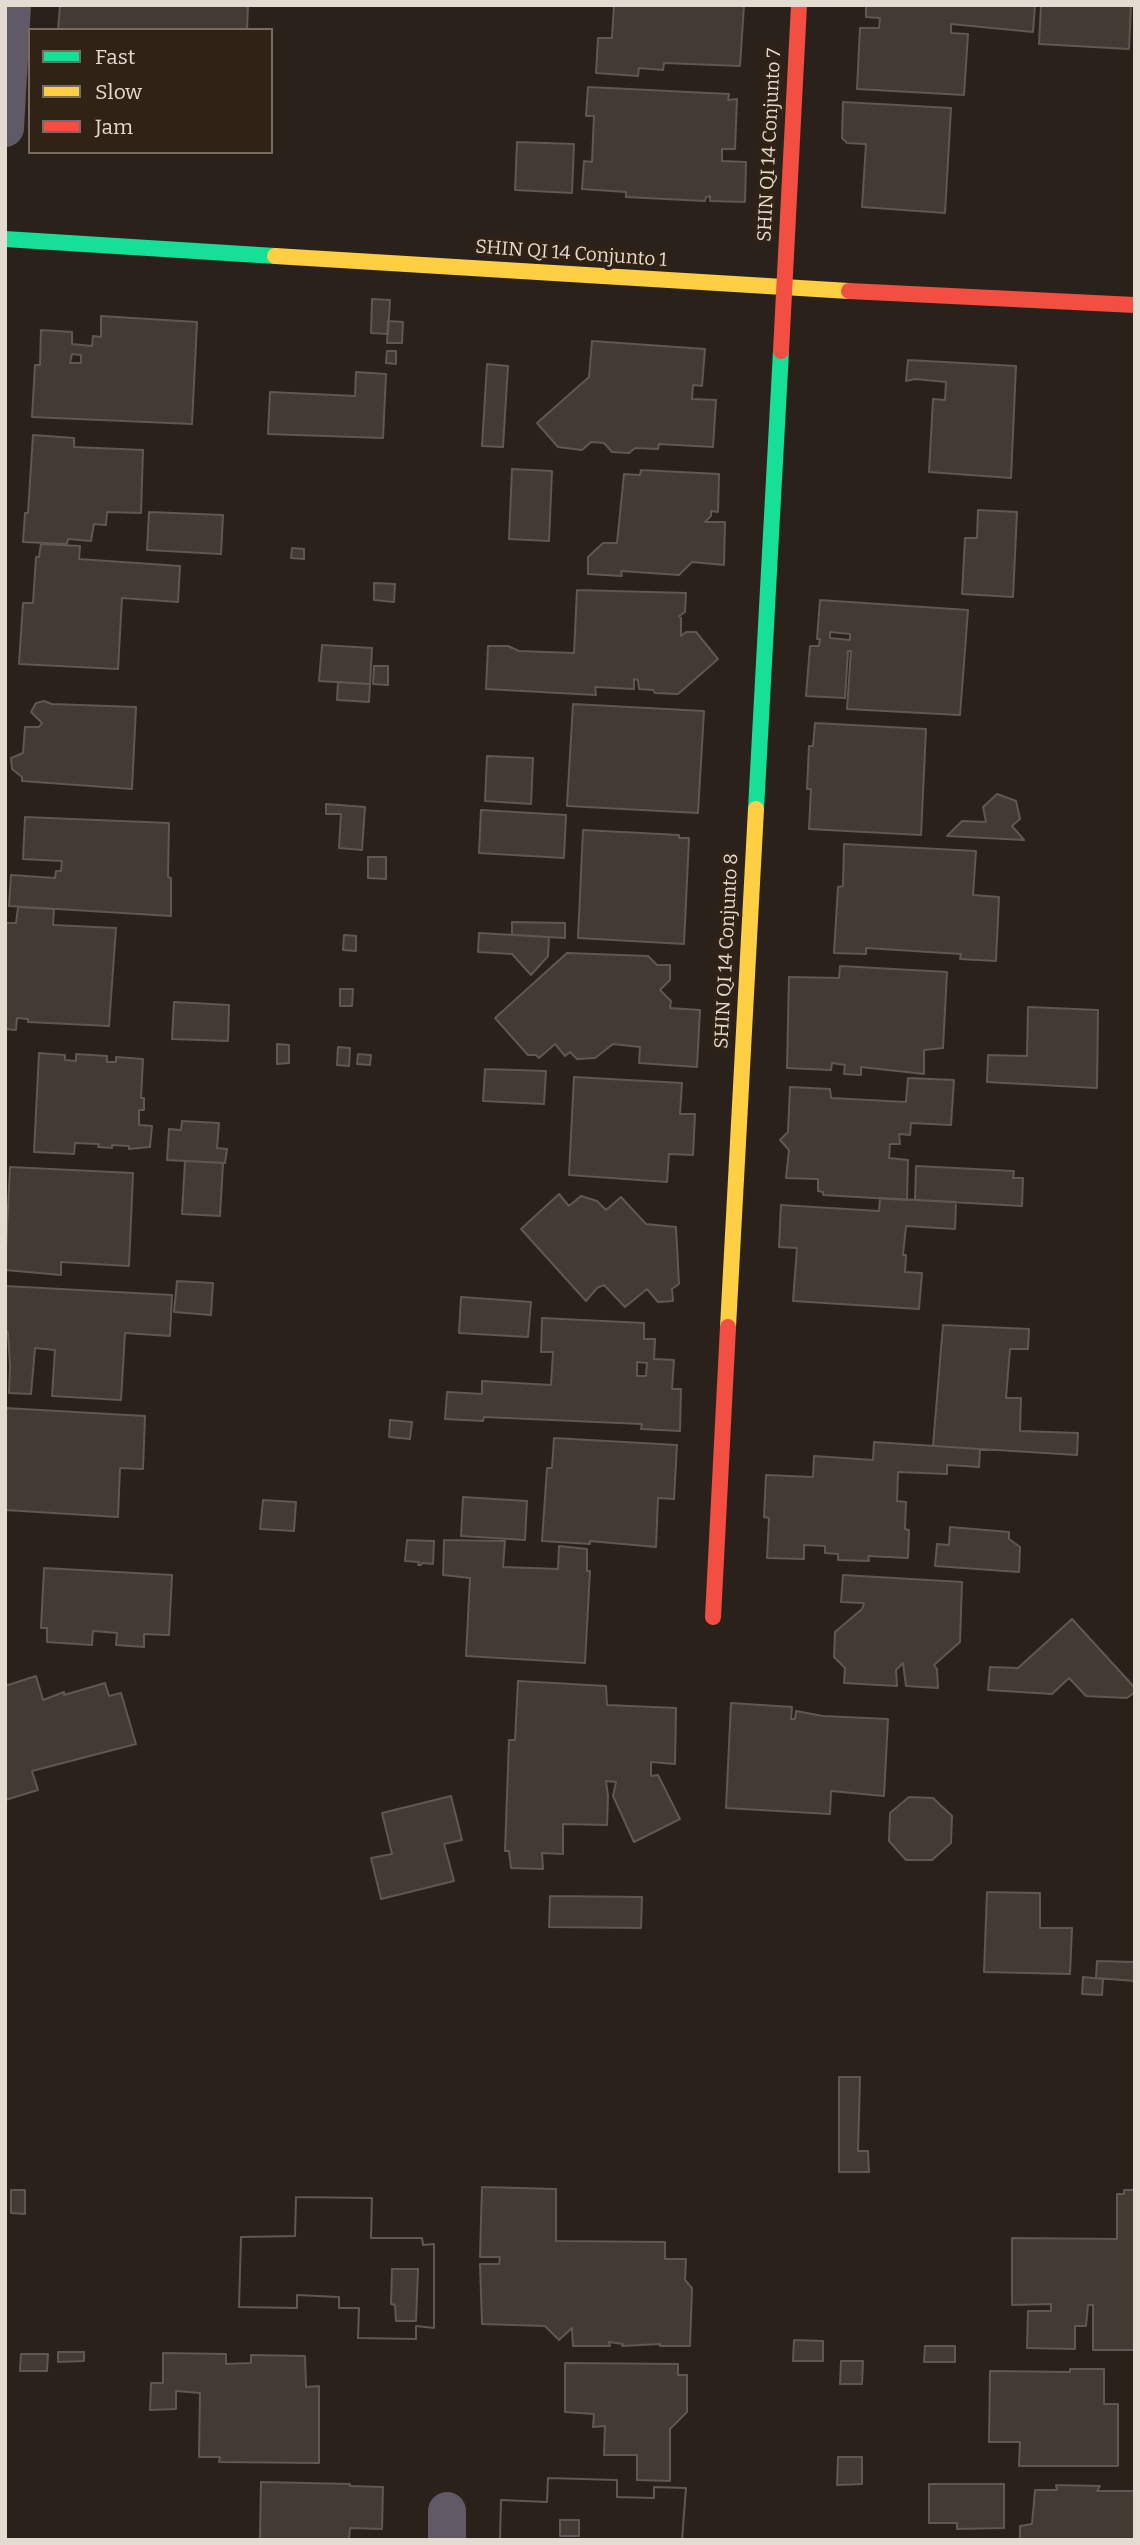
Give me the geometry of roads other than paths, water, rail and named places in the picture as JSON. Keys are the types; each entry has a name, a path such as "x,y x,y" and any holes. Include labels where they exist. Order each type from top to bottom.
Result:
{"street":[{"path":"5,128 12,5"},
{"name":"SHIN QI 14 Conjunto 7","path":"783,288 799,5"},
{"name":"SHIN QI 14 Conjunto 1","path":"5,239 783,288 1135,305"},
{"name":"SHIN QI 14 Conjunto 8","path":"713,1617 783,288"}]}
